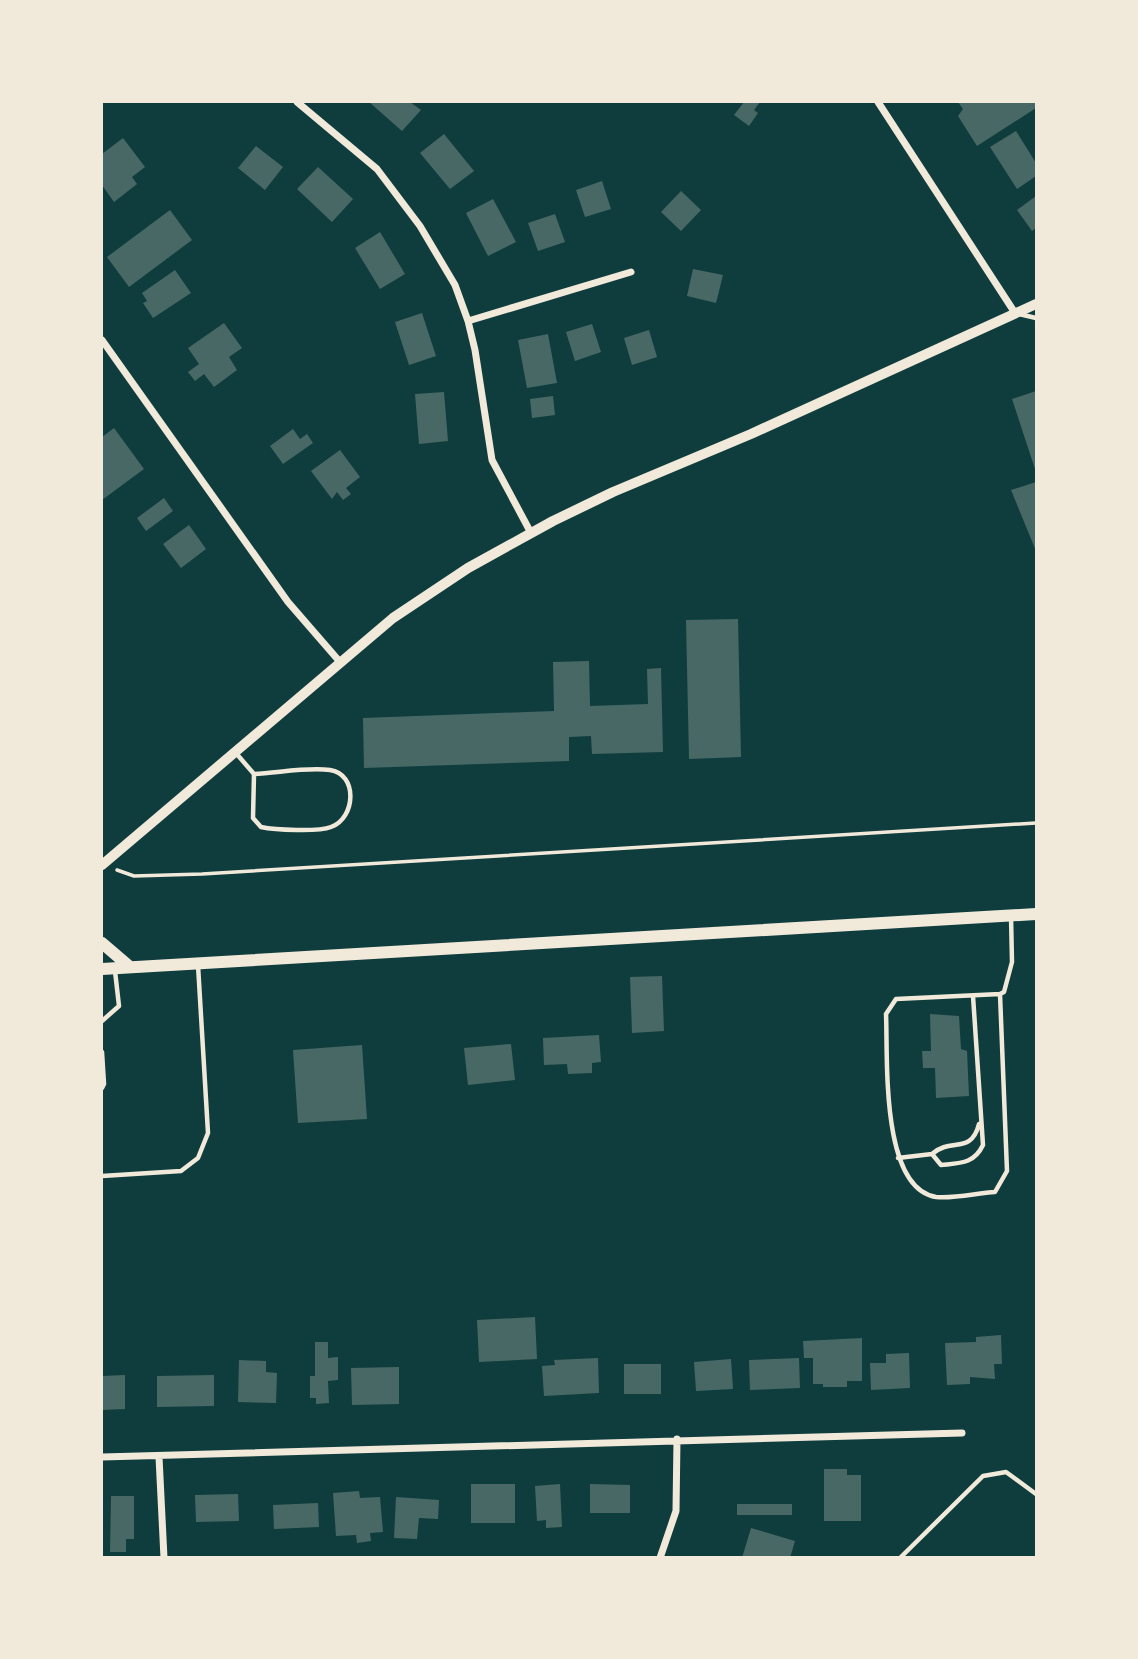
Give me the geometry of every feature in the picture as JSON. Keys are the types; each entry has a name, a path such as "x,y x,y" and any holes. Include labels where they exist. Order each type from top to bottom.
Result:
{"main road":[{"path":"108,968 1037,914"},
{"path":"102,943 130,967"}],"street":[{"path":"298,102 377,169 397,192 455,285 468,321 492,460 531,533"},
{"path":"878,102 1015,313"},
{"path":"468,321 631,272"},
{"path":"102,865 340,662 433,589 531,533 614,492 751,434 1037,304"},
{"path":"102,340 288,603 340,662"},
{"path":"102,1458 677,1439 962,1433"},
{"path":"660,1558 676,1511 677,1439"},
{"path":"159,1457 164,1558"}],"lane":[{"path":"1015,313 1037,318"},
{"path":"235,751 254,774 253,818 261,827 330,827 343,820 351,806 349,787 344,778 331,770 254,774"},
{"path":"1000,994 1007,1171 995,1192 935,1197 914,1187 898,1158 892,1127 886,1014 896,999 1004,992 1012,962 1011,915"},
{"path":"102,1176 181,1171 198,1158 208,1133 198,964"},
{"path":"102,1021 119,1006 108,968"},
{"path":"932,1154 941,1165 968,1162 978,1156 983,1145 972,996"},
{"path":"102,1052 102,1087"},
{"path":"898,1158 932,1154 940,1147 968,1143 974,1139 980,1120"},
{"path":"901,1558 983,1476 1006,1472 1037,1494"}],"path":[{"path":"102,865 134,876 202,874 1037,823"}],"building":[{"path":"369,102 410,102 421,110 402,131"},
{"path":"744,102 760,102 754,110 758,113 749,126 734,115"},
{"path":"958,102 1036,102 1036,108 977,146 958,116 963,109"},
{"path":"1016,131 1036,163 1036,176 1017,189 990,147"},
{"path":"444,134 474,171 450,189 420,153"},
{"path":"123,138 145,167 132,177 137,184 114,202 102,185 102,154"},
{"path":"256,146 283,167 265,190 238,168"},
{"path":"318,167 353,199 332,222 297,189"},
{"path":"602,181 611,209 585,217 576,190"},
{"path":"681,191 701,210 681,231 661,212"},
{"path":"1036,196 1036,228 1032,231 1017,210"},
{"path":"493,199 516,242 488,256 466,213"},
{"path":"170,210 192,240 129,287 107,257"},
{"path":"555,214 565,242 538,251 528,223"},
{"path":"380,232 405,274 380,289 355,248"},
{"path":"693,269 723,275 716,303 687,296"},
{"path":"175,270 191,293 153,318 143,303 147,301 142,293"},
{"path":"422,313 436,356 409,365 395,322"},
{"path":"224,323 242,348 229,357 237,370 214,387 204,374 195,381 188,372 199,364 188,348"},
{"path":"592,324 601,352 575,361 566,332"},
{"path":"649,330 657,357 632,365 624,338"},
{"path":"548,334 557,383 527,388 518,340"},
{"path":"1036,391 1036,472 1012,399"},
{"path":"444,392 448,441 419,444 415,394"},
{"path":"553,396 555,415 532,418 530,399"},
{"path":"114,428 144,469 102,500 102,437"},
{"path":"293,429 300,439 307,434 313,443 283,464 270,446"},
{"path":"340,450 360,477 346,488 351,494 343,500 337,492 332,499 311,471"},
{"path":"1036,482 1036,551 1011,490"},
{"path":"164,498 173,511 146,531 137,518"},
{"path":"189,525 206,549 181,568 163,544"},
{"path":"738,619 741,757 689,759 686,620"},
{"path":"589,661 590,706 648,704 647,669 661,668 663,752 592,754 591,736 569,737 569,761 364,768 363,718 554,711 553,662"},
{"path":"662,976 664,1031 632,1033 630,977"},
{"path":"930,1014 959,1016 961,1049 967,1051 969,1096 936,1098 935,1068 923,1068 922,1051 931,1051"},
{"path":"599,1035 601,1062 592,1063 592,1073 568,1074 567,1064 544,1065 543,1038"},
{"path":"511,1044 515,1080 468,1085 464,1048"},
{"path":"362,1045 367,1119 298,1123 293,1050"},
{"path":"535,1317 537,1359 479,1362 477,1320"},
{"path":"1001,1335 1002,1364 994,1364 995,1379 970,1377 970,1384 947,1385 945,1343 976,1342 976,1337"},
{"path":"862,1338 862,1381 847,1381 847,1387 823,1387 823,1384 813,1384 813,1358 804,1358 803,1341"},
{"path":"315,1342 328,1342 328,1358 338,1357 338,1380 328,1381 329,1403 316,1404 316,1398 310,1398 310,1376 315,1376"},
{"path":"909,1353 910,1388 871,1390 870,1363 886,1363 886,1354"},
{"path":"598,1358 599,1393 544,1396 542,1366 555,1365 554,1360"},
{"path":"799,1358 800,1388 750,1390 749,1360"},
{"path":"731,1359 733,1389 696,1391 694,1362"},
{"path":"239,1360 266,1361 266,1372 277,1373 276,1403 238,1402"},
{"path":"624,1364 661,1364 661,1394 624,1394"},
{"path":"399,1367 399,1404 352,1405 351,1368"},
{"path":"125,1375 125,1409 102,1410 102,1376"},
{"path":"214,1375 214,1406 157,1407 157,1376"},
{"path":"824,1469 847,1469 847,1475 861,1475 861,1521 824,1521"},
{"path":"471,1484 515,1484 515,1523 471,1523"},
{"path":"560,1484 562,1527 546,1528 546,1520 537,1521 535,1486"},
{"path":"590,1484 630,1485 630,1513 590,1513"},
{"path":"359,1491 360,1498 380,1497 383,1532 370,1533 371,1541 357,1543 356,1535 336,1536 333,1493"},
{"path":"238,1494 239,1521 196,1522 195,1495"},
{"path":"111,1496 134,1496 134,1539 126,1539 126,1552 110,1552"},
{"path":"396,1497 439,1500 438,1519 419,1518 417,1539 394,1538"},
{"path":"318,1503 319,1527 274,1529 273,1505"},
{"path":"737,1504 792,1504 792,1515 737,1515"},
{"path":"751,1528 795,1541 790,1558 742,1558"}]}
